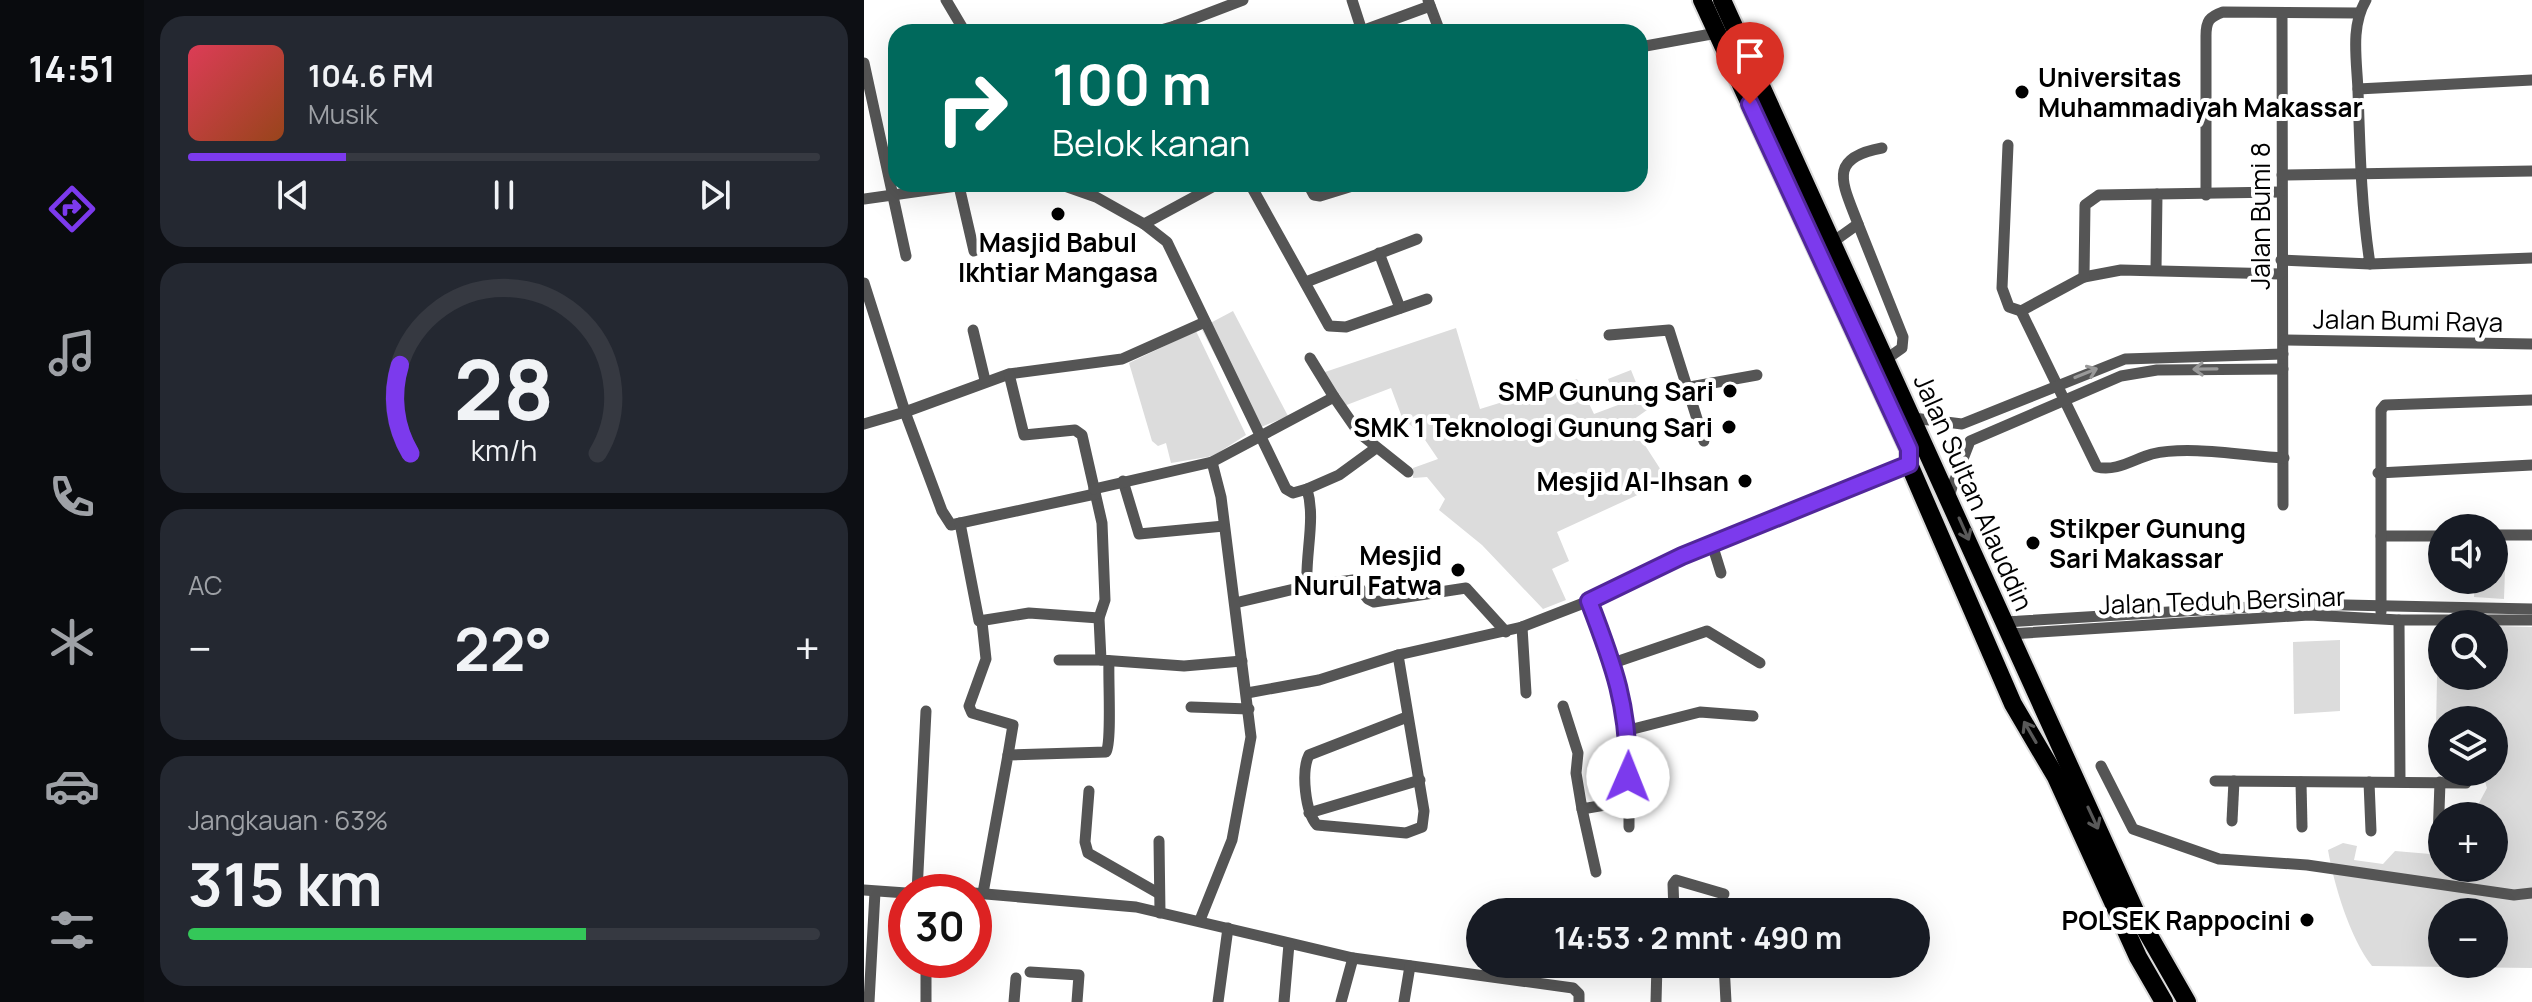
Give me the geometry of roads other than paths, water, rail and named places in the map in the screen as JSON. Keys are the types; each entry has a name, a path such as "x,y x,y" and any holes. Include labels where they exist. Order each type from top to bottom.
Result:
{"highway":[{"name":"Jalan Sultan Alauddin","path":"1702,0 1710,35 1769,122 1949,495 2008,628 2138,957 2164,1002"},
{"name":"Jalan Sultan Alauddin","path":"1722,0 1769,122 1909,449 1909,464 2013,704 2064,774 2136,913 2187,1002"}],"street":[{"path":"946,0 960,24"},
{"path":"1188,24 1243,0"},
{"path":"1352,0 1358,24"},
{"path":"2366,0 2358,13 2359,175 2370,264"},
{"path":"1379,24 1429,3 1437,24"},
{"path":"2206,195 2206,23 2211,17 2223,12 2358,13"},
{"name":"Jalan Bumi 8","path":"2282,14 2280,274 2284,340 2283,505"},
{"path":"1648,46 1710,35"},
{"path":"864,63 888,177"},
{"path":"2358,89 2532,80"},
{"path":"2008,145 2002,288 2009,307 2021,311 2094,463 2102,468 2172,451 2284,458"},
{"path":"1882,148 1858,152 1843,170 1842,180 1903,337 1902,348 1885,360"},
{"path":"2282,175 2532,171"},
{"path":"891,192 906,256"},
{"path":"864,199 919,192"},
{"path":"966,192 974,251"},
{"path":"1082,192 1144,224 1173,250 1287,491 1307,489 1339,475 1376,448"},
{"path":"1144,224 1203,192"},
{"path":"1255,192 1322,316 1334,329 1427,299"},
{"path":"2084,277 2082,210 2089,200 2114,193 2206,195 2280,192"},
{"path":"2156,270 2157,194"},
{"path":"1830,244 1858,224"},
{"path":"1306,282 1417,239"},
{"path":"1379,253 1400,308"},
{"path":"2281,260 2370,264 2532,258"},
{"path":"2021,311 2084,277 2121,270 2280,274"},
{"path":"864,283 867,302 905,412 949,524 1212,462 1334,397"},
{"path":"864,424 905,412 985,380 1122,359 1205,322"},
{"path":"973,330 985,380"},
{"path":"1609,335 1669,330 1690,387 1704,441"},
{"name":"Jalan Bumi Raya","path":"2284,340 2532,344"},
{"name":"Jalan Bumi Raya","path":"1913,418 1962,424 2125,359 2283,354"},
{"path":"1310,358 1353,426 1408,472"},
{"path":"1949,495 1970,441 2064,399 2140,371 2283,369"},
{"path":"1008,755 1106,752 1110,745 1099,618 1105,600 1105,561 1094,491 1079,431 1023,435 1009,374"},
{"path":"1690,387 1757,375"},
{"path":"2381,613 2378,473 2380,415 2385,405 2532,400"},
{"path":"1962,424 1970,441"},
{"path":"1200,920 1232,840 1251,737 1235,603 1212,462"},
{"path":"1247,693 1319,680 1398,655 1522,627 1589,601 1712,544 1909,464"},
{"path":"2378,473 2532,465"},
{"path":"1123,481 1139,534 1224,526"},
{"path":"1307,489 1310,509 1306,545 1307,586"},
{"path":"960,523 974,609 982,622 986,659 969,709 972,713 1013,725 983,874"},
{"path":"2508,535 2532,535"},
{"path":"2381,536 2428,536"},
{"path":"1712,544 1721,573"},
{"path":"1235,603 1307,586 1353,580 1372,602 1466,588 1506,632"},
{"path":"1589,601 1613,663 1629,730 1629,827"},
{"name":"Jalan Teduh Bersinar","path":"2008,628 2299,604 2381,613 2532,609"},
{"path":"982,622 1029,613 1099,618"},
{"name":"Jalan Teduh Bersinar","path":"2381,613 2399,620 2532,620"},
{"path":"2399,620 2400,781"},
{"path":"1522,627 1526,693"},
{"path":"1613,663 1707,631 1760,663"},
{"path":"1398,655 1424,818 1417,831 1322,828 1309,813 1306,765 1311,753 1407,717"},
{"path":"1059,660 1184,666 1242,661"},
{"path":"1563,706 1578,753 1576,773 1596,872"},
{"path":"1191,707 1249,709"},
{"path":"918,874 926,711"},
{"path":"1629,730 1707,712 1753,716"},
{"path":"2101,766 2133,829 2219,859 2307,865 2514,895 2532,893"},
{"path":"1309,813 1420,780"},
{"path":"2215,781 2428,782"},
{"path":"2232,821 2234,781"},
{"path":"2301,782 2302,827"},
{"path":"2369,782 2371,831"},
{"path":"1089,791 1085,842 1088,853 1158,893"},
{"path":"1582,809 1628,801"},
{"path":"1159,841 1160,913"},
{"path":"1675,898 1676,880 1724,894"},
{"path":"869,1002 870,891"},
{"path":"992,894 1075,899 1200,920 1353,958 1573,988 1579,994 1579,1002"},
{"path":"1218,1002 1228,928"},
{"path":"1286,1002 1289,944"},
{"path":"1341,1002 1353,958"},
{"path":"1404,1002 1410,966"},
{"path":"1030,972 1079,975 1077,1002"},
{"path":"926,978 926,1002"},
{"path":"1014,1002 1016,978"},
{"path":"1656,1002 1657,978"},
{"path":"1725,978 1726,1002"}],"place":[{"name":"Universitas Muhammadiyah Makassar","path":"2022,92"},
{"name":"Masjid Babul Ikhtiar Mangasa","path":"1058,214"},
{"name":"SMP Gunung Sari","path":"1730,391"},
{"name":"SMK 1 Teknologi Gunung Sari","path":"1729,427"},
{"name":"Mesjid Al-Ihsan","path":"1745,481"},
{"name":"Stikper Gunung Sari Makassar","path":"2033,543"},
{"name":"Mesjid Nurul Fatwa","path":"1458,570"},
{"name":"POLSEK Rappocini","path":"2307,920"}]}
